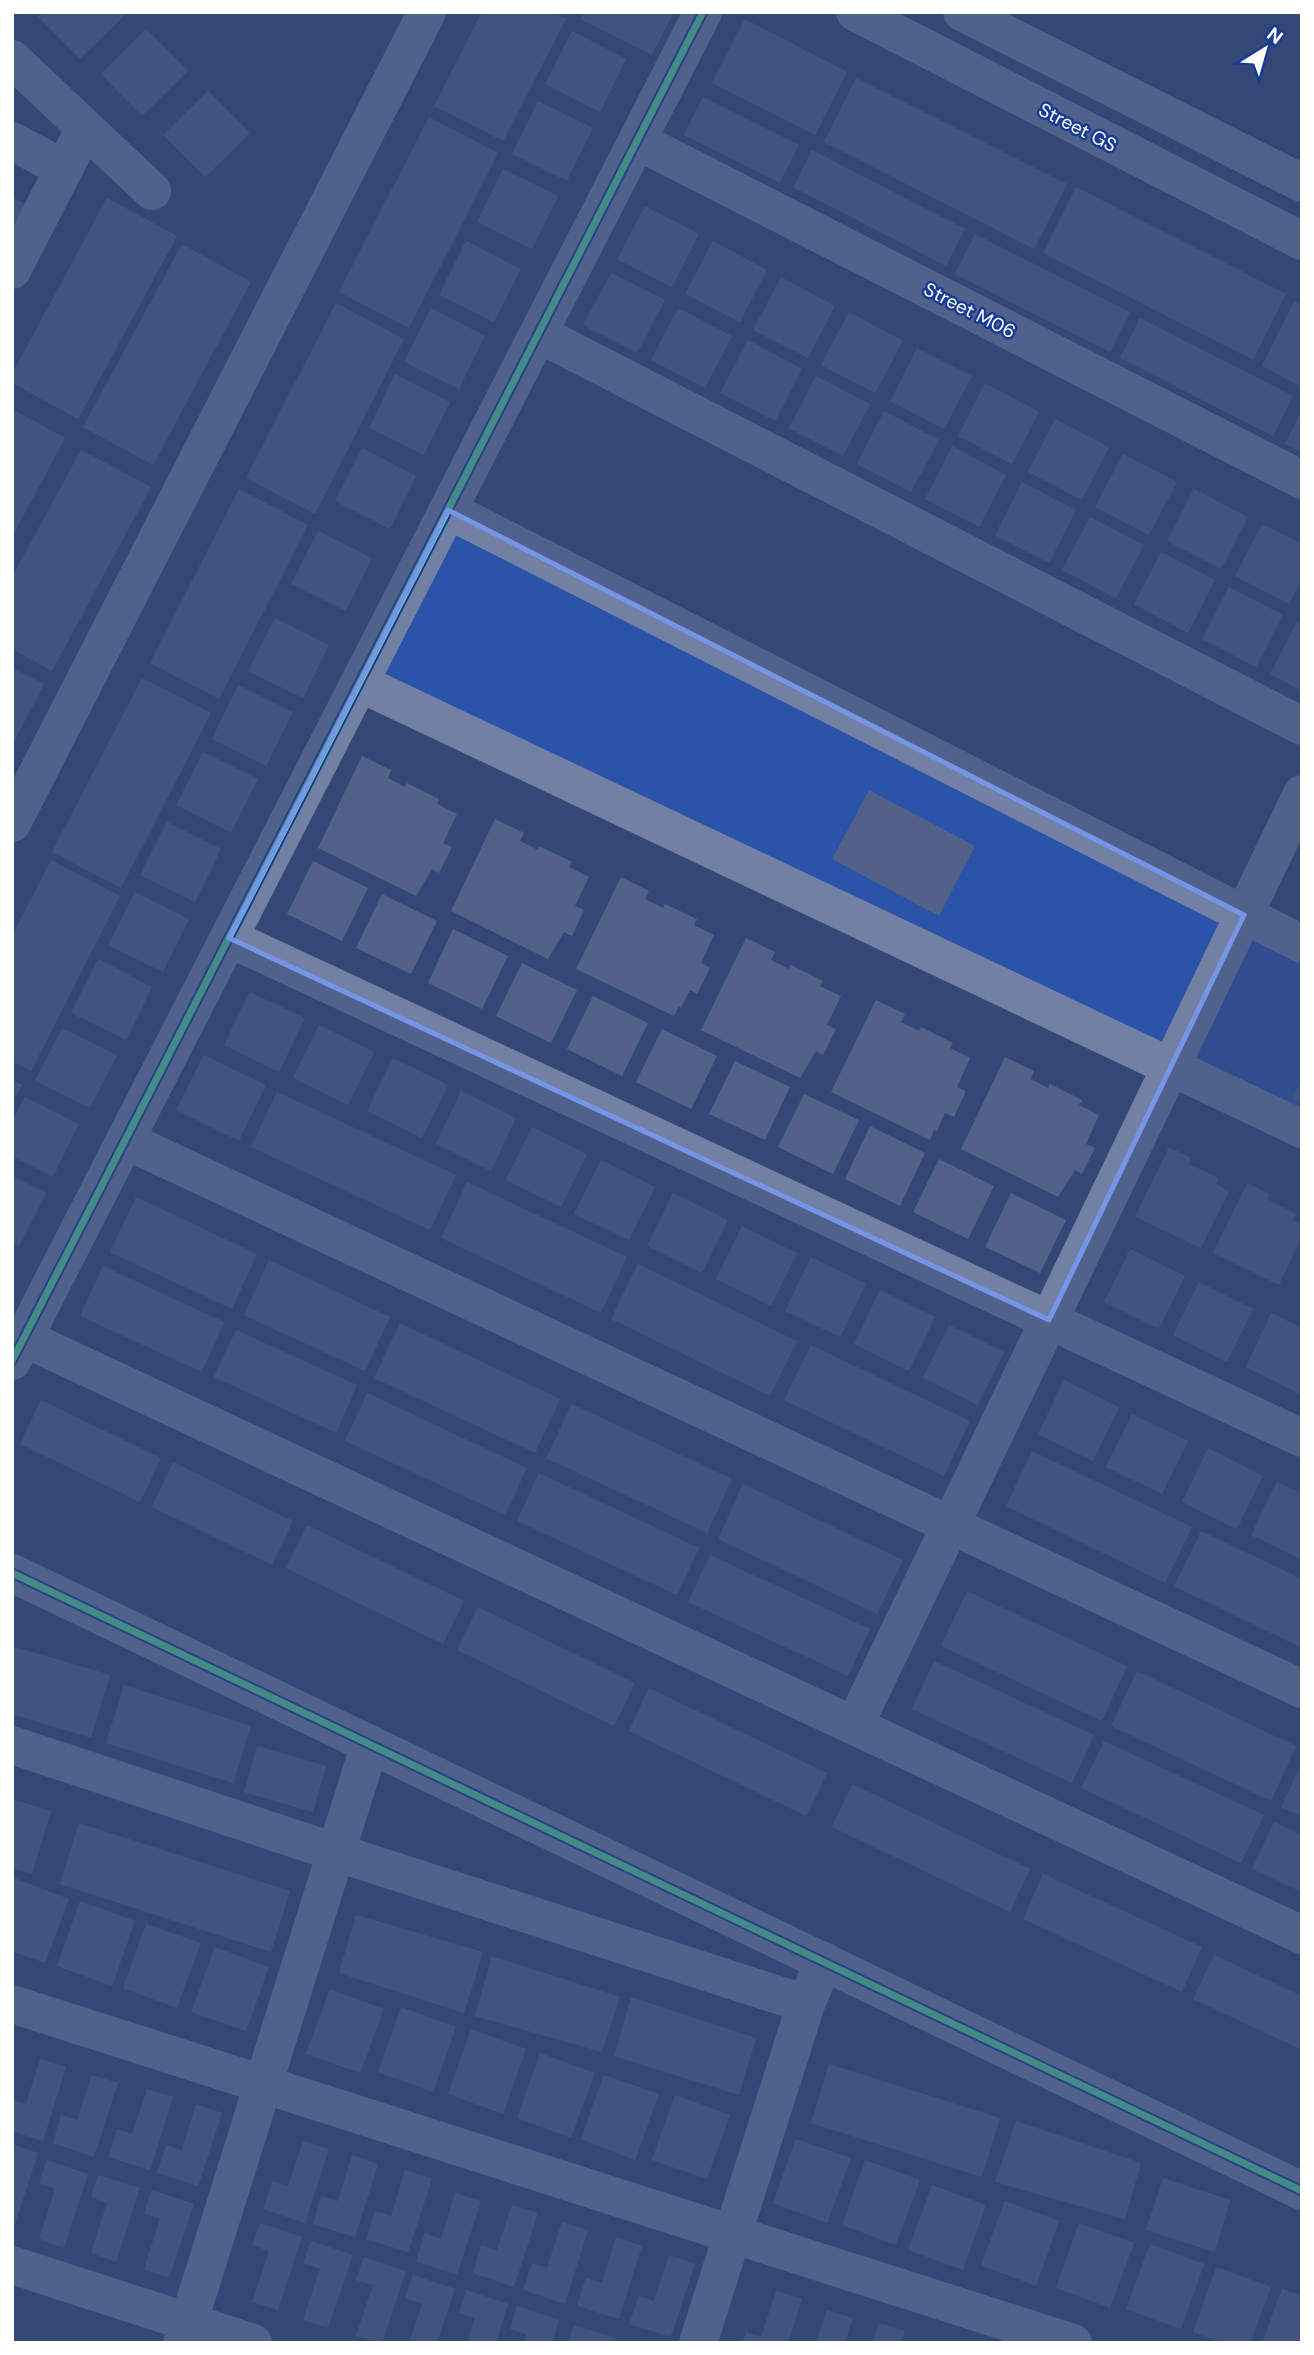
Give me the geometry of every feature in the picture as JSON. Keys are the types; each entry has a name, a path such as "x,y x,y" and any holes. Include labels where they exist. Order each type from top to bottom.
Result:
{"street":[{"path":"12,823 427,12"},
{"path":"703,12 18,1350 854,1726 1302,1936"},
{"name":"Street GS","path":"855,12 1302,241"},
{"path":"930,51 951,12"},
{"path":"962,12 1302,183"},
{"path":"12,59 152,191"},
{"path":"1169,173 1190,126"},
{"path":"12,270 85,128"},
{"path":"12,141 64,169"},
{"name":"Street M06","path":"638,141 1302,480"},
{"path":"539,334 1302,726"},
{"path":"448,510 1302,944"},
{"path":"359,683 1302,1129"},
{"path":"854,1726 1302,794"},
{"path":"229,938 1302,1438"},
{"path":"125,1140 1302,1689"},
{"path":"12,1573 1302,2191"},
{"path":"185,2332 370,1744"},
{"path":"12,1745 806,2004"},
{"path":"698,2343 806,2004 824,1961"},
{"path":"12,2004 1073,2343"},
{"path":"12,2265 185,2332 253,2343"}],"highlighted area":[{"path":"448,510 1244,915 1049,1320 229,938"}],"shaded area":[{"path":"448,510 1302,944 1302,1129 360,683"}],"building":[{"path":"43,12 126,14 80,59 38,17"},
{"path":"482,12 553,12 566,19 503,141 434,106"},
{"path":"584,12 674,12 652,55 580,19"},
{"path":"745,19 847,72 815,135 712,83"},
{"path":"146,29 188,71 142,116 101,74"},
{"path":"572,31 626,59 600,112 545,84"},
{"path":"856,78 1067,184 1034,249 824,142"},
{"path":"208,91 250,133 205,177 163,135"},
{"path":"703,97 799,145 780,183 684,135"},
{"path":"538,101 593,128 567,181 512,154"},
{"path":"429,117 498,153 409,328 339,292"},
{"path":"812,150 965,229 946,266 793,187"},
{"path":"503,169 558,196 532,249 477,222"},
{"path":"1076,187 1286,294 1253,360 1043,253"},
{"path":"12,197 28,205 12,235"},
{"path":"107,198 177,236 78,419 12,383 12,374"},
{"path":"645,206 699,234 672,287 617,259"},
{"path":"975,234 1130,312 1110,352 955,274"},
{"path":"466,241 521,269 494,322 439,295"},
{"path":"713,241 767,270 740,322 685,294"},
{"path":"182,244 251,282 153,465 83,427"},
{"path":"611,273 665,300 637,353 583,325"},
{"path":"781,277 835,306 808,358 753,330"},
{"path":"1294,301 1302,305 1302,387 1262,366"},
{"path":"336,303 404,339 315,514 246,478"},
{"path":"431,308 485,336 459,389 404,362"},
{"path":"678,308 732,336 705,388 651,360"},
{"path":"849,312 903,341 875,393 821,365"},
{"path":"1140,318 1293,396 1273,436 1120,358"},
{"path":"748,340 802,369 775,421 720,393"},
{"path":"917,348 972,376 944,429 890,401"},
{"path":"395,374 450,402 424,455 369,428"},
{"path":"816,376 870,404 843,456 789,428"},
{"path":"985,383 1039,412 1012,464 958,436"},
{"path":"12,409 65,438 12,537"},
{"path":"1302,410 1302,452 1285,444"},
{"path":"884,411 939,440 911,492 857,464"},
{"path":"1055,419 1109,447 1082,500 1028,472"},
{"path":"952,446 1006,475 979,527 925,499"},
{"path":"362,448 416,476 390,529 335,501"},
{"path":"81,450 151,487 52,671 12,649 12,577"},
{"path":"1123,454 1177,482 1149,535 1095,507"},
{"path":"1022,482 1076,510 1049,563 995,535"},
{"path":"239,489 308,525 219,699 150,663"},
{"path":"1194,489 1248,517 1221,569 1167,541"},
{"path":"1090,517 1144,545 1116,598 1062,570"},
{"path":"1262,524 1302,544 1302,579 1289,604 1235,576"},
{"path":"318,531 372,558 346,611 291,584"},
{"path":"1161,552 1215,580 1188,633 1134,604"},
{"path":"1229,587 1283,615 1256,667 1202,639"},
{"path":"275,618 329,645 303,698 248,671"},
{"path":"1297,622 1302,624 1302,691 1270,674"},
{"path":"12,668 44,684 12,746"},
{"path":"142,678 211,713 121,888 52,852"},
{"path":"238,685 293,712 266,766 212,739"},
{"path":"203,752 258,779 231,833 176,805"},
{"path":"362,756 391,770 388,778 405,787 407,783 439,799 437,804 457,814 443,843 452,847 439,873 432,869 416,896 318,848"},
{"path":"869,790 975,846 939,916 832,859"},
{"path":"495,819 524,833 520,841 538,850 539,846 572,862 569,867 589,877 575,906 584,910 572,936 564,932 548,959 451,911"},
{"path":"167,822 221,849 195,902 140,875"},
{"path":"51,860 120,896 31,1071 12,1061 12,936"},
{"path":"313,861 368,888 342,941 287,914"},
{"path":"621,877 649,891 645,899 663,908 665,904 697,919 694,925 714,935 701,963 710,968 697,994 690,990 674,1016 576,969"},
{"path":"135,892 189,919 163,972 108,945"},
{"path":"382,894 437,921 411,974 356,948"},
{"path":"453,929 508,956 482,1009 428,983"},
{"path":"746,938 775,952 771,960 789,969 791,965 823,981 820,986 841,996 827,1025 836,1029 823,1055 816,1051 800,1078 701,1030"},
{"path":"98,959 152,987 126,1040 71,1013"},
{"path":"522,963 577,990 551,1043 496,1016"},
{"path":"250,992 305,1018 279,1072 224,1045"},
{"path":"593,996 648,1023 622,1076 567,1049"},
{"path":"876,1000 905,1014 901,1022 919,1031 921,1027 953,1043 950,1048 970,1058 957,1087 966,1091 954,1117 945,1113 930,1140 831,1092"},
{"path":"319,1025 374,1052 348,1105 293,1078"},
{"path":"62,1028 117,1055 90,1108 35,1081"},
{"path":"662,1029 717,1056 691,1109 636,1082"},
{"path":"204,1055 266,1085 239,1141 176,1110"},
{"path":"1005,1057 1034,1071 1031,1079 1048,1088 1050,1084 1082,1100 1079,1105 1099,1115 1086,1144 1095,1148 1082,1174 1075,1170 1058,1197 961,1149"},
{"path":"393,1058 448,1085 422,1138 367,1111"},
{"path":"735,1061 790,1087 765,1140 709,1114"},
{"path":"1302,1079 1302,1103 1292,1098"},
{"path":"12,1080 22,1085 12,1103"},
{"path":"461,1091 516,1118 491,1171 436,1144"},
{"path":"277,1092 456,1175 430,1230 251,1147"},
{"path":"804,1094 859,1120 833,1174 778,1147"},
{"path":"25,1097 79,1124 53,1177 12,1156 12,1122"},
{"path":"870,1126 925,1153 900,1206 845,1179"},
{"path":"532,1127 587,1154 561,1207 506,1180"},
{"path":"1169,1147 1191,1158 1189,1164 1218,1178 1216,1184 1229,1191 1201,1248 1135,1217"},
{"path":"939,1159 994,1186 968,1239 913,1212"},
{"path":"601,1160 655,1187 629,1240 574,1214"},
{"path":"12,1176 46,1193 19,1246 12,1242"},
{"path":"467,1182 627,1257 601,1313 441,1238"},
{"path":"1247,1183 1269,1194 1267,1199 1296,1214 1293,1220 1302,1224 1302,1236 1279,1285 1213,1253"},
{"path":"673,1193 728,1220 702,1273 647,1246"},
{"path":"1011,1193 1066,1220 1040,1273 985,1247"},
{"path":"136,1197 257,1254 232,1309 110,1252"},
{"path":"742,1226 797,1253 771,1306 716,1279"},
{"path":"1130,1249 1185,1276 1159,1329 1104,1302"},
{"path":"811,1257 866,1284 840,1337 785,1311"},
{"path":"269,1260 390,1317 365,1371 244,1315"},
{"path":"638,1264 797,1341 770,1396 611,1319"},
{"path":"103,1266 224,1322 202,1372 80,1316"},
{"path":"1199,1282 1253,1309 1227,1362 1173,1335"},
{"path":"880,1290 935,1317 909,1371 854,1344"},
{"path":"1271,1313 1302,1328 1300,1394 1246,1367"},
{"path":"400,1323 560,1399 535,1453 374,1378"},
{"path":"949,1325 1004,1352 978,1405 923,1378"},
{"path":"236,1330 357,1385 336,1433 214,1377"},
{"path":"811,1345 970,1421 944,1476 784,1400"},
{"path":"1064,1380 1119,1407 1093,1461 1038,1434"},
{"path":"367,1393 527,1468 505,1515 345,1441"},
{"path":"41,1400 161,1458 140,1502 20,1444"},
{"path":"572,1404 732,1479 707,1533 546,1458"},
{"path":"1132,1414 1188,1441 1162,1494 1106,1467"},
{"path":"1208,1448 1263,1476 1237,1529 1182,1502"},
{"path":"1032,1451 1192,1527 1165,1583 1006,1506"},
{"path":"173,1462 293,1521 272,1565 152,1507"},
{"path":"539,1473 699,1548 677,1595 517,1521"},
{"path":"1277,1482 1302,1494 1302,1560 1251,1535"},
{"path":"743,1484 903,1560 877,1614 718,1539"},
{"path":"307,1525 464,1601 443,1644 286,1568"},
{"path":"1201,1531 1302,1579 1302,1648 1174,1586"},
{"path":"710,1555 870,1629 848,1676 688,1602"},
{"path":"967,1591 1127,1666 1102,1721 941,1646"},
{"path":"478,1607 635,1683 614,1726 457,1650"},
{"path":"12,1646 110,1675 91,1738 12,1714"},
{"path":"934,1661 1094,1735 1072,1783 912,1709"},
{"path":"1137,1671 1296,1746 1271,1801 1111,1726"},
{"path":"124,1685 251,1726 233,1783 106,1743"},
{"path":"649,1688 827,1773 806,1816 629,1731"},
{"path":"1104,1741 1264,1815 1241,1863 1081,1788"},
{"path":"257,1746 326,1766 313,1812 244,1792"},
{"path":"1302,1763 1302,1816 1281,1807"},
{"path":"852,1784 1030,1869 1010,1912 832,1827"},
{"path":"12,1799 51,1811 32,1874 12,1868"},
{"path":"1274,1822 1302,1835 1302,1892 1252,1869"},
{"path":"79,1823 290,1891 271,1952 60,1884"},
{"path":"1043,1874 1202,1947 1182,1992 1023,1919"},
{"path":"14,1878 69,1899 45,1963 12,1951"},
{"path":"80,1901 135,1921 112,1986 57,1966"},
{"path":"356,1915 483,1952 464,2013 339,1973"},
{"path":"146,1924 201,1943 177,2008 123,1988"},
{"path":"215,1947 269,1967 246,2031 191,2012"},
{"path":"1214,1955 1302,1996 1302,2050 1193,1999"},
{"path":"492,1956 620,1997 602,2052 475,2016"},
{"path":"330,1989 384,2009 360,2073 306,2054"},
{"path":"631,1997 756,2038 739,2095 614,2056"},
{"path":"401,2007 456,2027 433,2092 378,2072"},
{"path":"471,2029 526,2049 503,2114 448,2094"},
{"path":"540,2053 595,2073 571,2138 517,2118"},
{"path":"40,2059 66,2067 43,2141 12,2131 12,2100 26,2104"},
{"path":"829,2064 1000,2118 982,2177 811,2123"},
{"path":"92,2075 118,2083 94,2157 53,2143 61,2115 77,2120"},
{"path":"604,2075 659,2094 635,2160 581,2139"},
{"path":"147,2089 173,2097 150,2170 108,2157 117,2129 132,2134"},
{"path":"675,2095 730,2115 707,2179 652,2160"},
{"path":"196,2104 222,2113 198,2186 157,2173 166,2145 182,2150"},
{"path":"1016,2121 1141,2163 1125,2219 995,2182"},
{"path":"796,2139 851,2158 827,2223 773,2203"},
{"path":"303,2141 329,2149 305,2223 263,2209 273,2181 288,2186"},
{"path":"12,2144 38,2153 13,2230 12,2230"},
{"path":"352,2155 378,2164 355,2237 313,2224 321,2196 338,2201"},
{"path":"47,2160 88,2174 64,2248 39,2239 55,2189 39,2183"},
{"path":"865,2160 920,2180 896,2245 842,2225"},
{"path":"405,2170 432,2179 408,2252 366,2239 375,2211 391,2216"},
{"path":"98,2175 140,2188 116,2262 91,2253 107,2203 91,2197"},
{"path":"1163,2178 1230,2200 1215,2252 1146,2230"},
{"path":"932,2185 986,2205 963,2270 908,2250"},
{"path":"152,2190 194,2204 169,2278 144,2269 160,2218 144,2213"},
{"path":"455,2193 481,2201 457,2275 416,2261 425,2233 441,2239"},
{"path":"1005,2201 1059,2221 1036,2286 981,2265"},
{"path":"512,2205 538,2213 514,2287 473,2273 481,2245 497,2250"},
{"path":"562,2222 588,2230 565,2304 523,2290 532,2263 547,2268"},
{"path":"260,2223 302,2237 278,2310 252,2302 269,2251 252,2245"},
{"path":"1079,2223 1134,2243 1110,2308 1056,2288"},
{"path":"616,2237 642,2246 619,2319 577,2306 586,2278 602,2283"},
{"path":"311,2241 353,2255 328,2328 303,2320 320,2269 303,2263"},
{"path":"1150,2244 1204,2264 1181,2329 1126,2309"},
{"path":"669,2255 695,2264 671,2337 629,2324 639,2296 654,2301"},
{"path":"364,2257 406,2271 382,2343 356,2336 373,2285 356,2280"},
{"path":"1216,2267 1271,2287 1250,2343 1224,2343 1193,2332"},
{"path":"413,2275 455,2289 437,2343 409,2343 422,2304 405,2298"},
{"path":"1282,2289 1302,2296 1302,2343 1262,2343"},
{"path":"466,2290 508,2304 496,2343 467,2343 475,2318 459,2313"},
{"path":"776,2291 802,2299 788,2343 742,2343 746,2332 761,2337"},
{"path":"517,2306 559,2320 552,2343 523,2343 526,2334 510,2329"},
{"path":"827,2310 853,2318 845,2343 816,2343"},
{"path":"879,2323 905,2331 901,2343 872,2343"},
{"path":"574,2325 616,2338 614,2343 568,2343"}],"cycle path":[{"path":"12,1361 703,12"},
{"path":"12,1573 1302,2191"}]}
